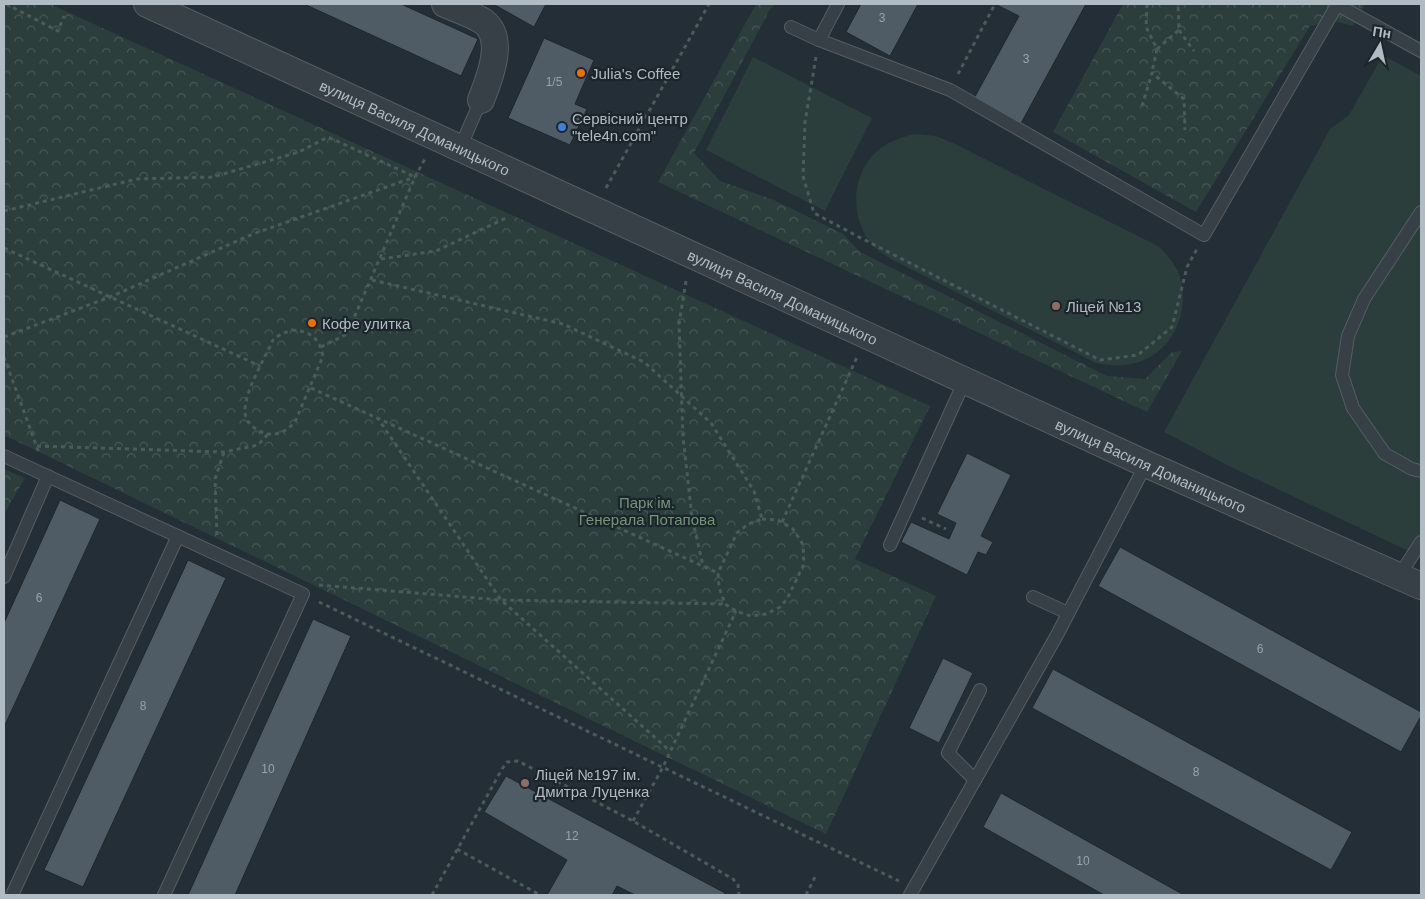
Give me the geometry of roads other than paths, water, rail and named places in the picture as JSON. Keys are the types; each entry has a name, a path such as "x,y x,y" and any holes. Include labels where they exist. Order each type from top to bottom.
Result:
{"street":[{"name":"вулиця Василя Доманицького","path":"147,4 1146,464 1410,581"},
{"path":"445,4 485,23 494,38 494,57 491,72 481,100"}],"lane":[{"path":"818,40 838,4"},
{"path":"791,27 818,40 950,90 1204,234 1337,4 1421,50"},
{"path":"448,142 481,100"},
{"path":"1421,212 1364,299 1348,336 1342,374 1353,408 1385,454 1412,469 1421,471"},
{"path":"890,545 965,380"},
{"path":"4,456 303,594 164,895"},
{"path":"912,892 1068,613 1146,464"},
{"path":"4,577 48,476"},
{"path":"12,895 178,536"},
{"path":"1410,581 1421,542"},
{"path":"1033,597 1068,613"},
{"path":"975,780 948,753 980,690"}],"place":[{"name":"Julia's Coffee","path":"581,73"},
{"name":"Сервісний центр \"tele4n.com\"","path":"562,127"},
{"name":"Ліцей №13","path":"1056,306"},
{"name":"Кофе улитка","path":"312,323"},
{"name":"Ліцей №197 ім. Дмитра Луценка","path":"525,783"}],"park label":[{"name":"Парк ім. Генерала Потапова","path":"647,510"}]}
